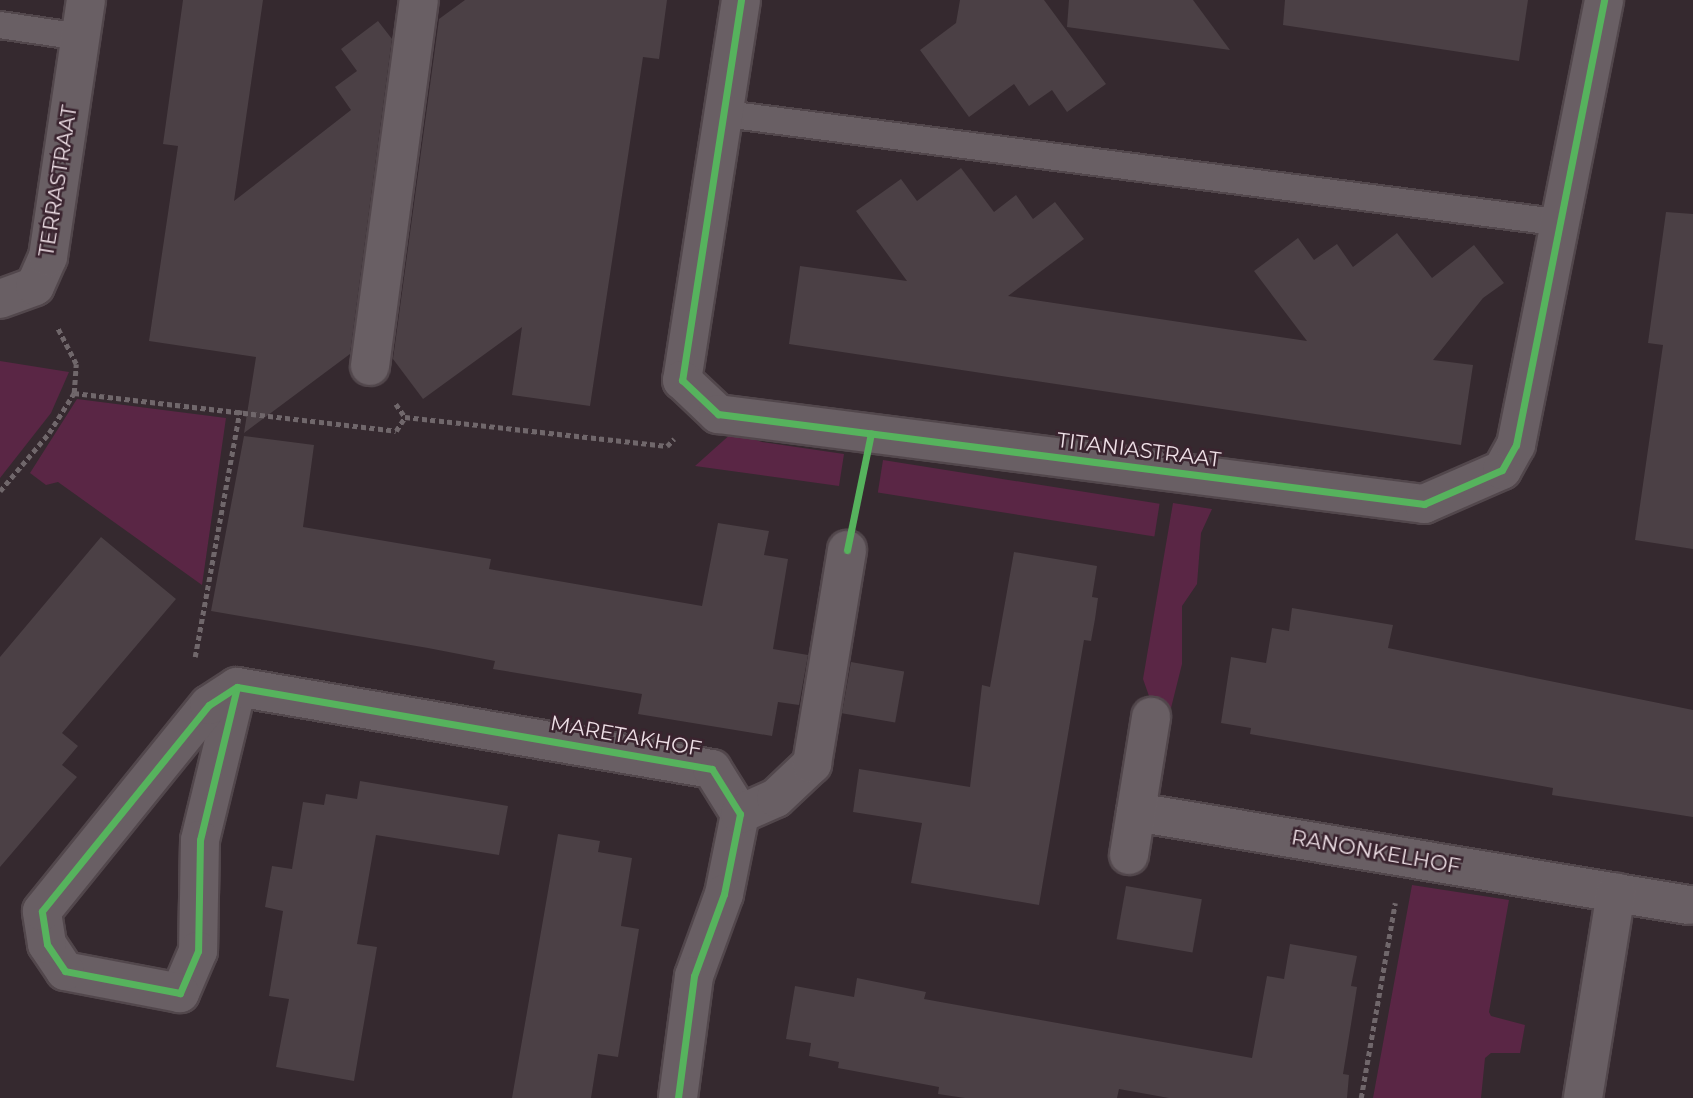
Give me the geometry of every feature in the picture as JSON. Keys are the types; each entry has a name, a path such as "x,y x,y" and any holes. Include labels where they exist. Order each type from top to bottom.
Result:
{"street":[{"name":"TERRASTRAAT","path":"0,299 35,286 48,257 86,0"},
{"path":"370,366 419,0"},
{"name":"TITANIASTRAAT","path":"741,0 726,114 682,380 718,414 1424,503 1502,470 1516,445 1563,223 1604,0"},
{"path":"678,1098 694,976 724,894 740,814 776,798 812,764 847,550"},
{"path":"223,696 200,840 198,951 180,993 65,971 47,944 42,911 223,696"},
{"name":"MARETAKHOF","path":"223,696 712,769 740,814"},
{"path":"1129,855 1152,717"},
{"name":"RANONKELHOF","path":"1136,812 1688,905"},
{"path":"1583,1098 1616,893"}],"lane":[{"path":"0,25 80,37"},
{"path":"726,114 1563,223"}],"path":[{"path":"0,491 48,433 74,393 76,365 35,286"},
{"path":"370,366 405,417 667,446 708,404"},
{"path":"74,393 240,410 396,431 405,417"},
{"path":"223,696 191,676 240,410"},
{"path":"1362,1098 1403,857"}],"shaded area":[{"path":"0,361 69,372 51,413 0,478"},
{"path":"77,399 226,418 202,585 58,482 46,485 30,473"},
{"path":"733,432 762,442 844,454 839,486 695,466"},
{"path":"883,460 1160,504 1154,536 878,493"},
{"path":"1173,503 1212,509 1201,533 1197,584 1182,606 1182,664 1171,708 1149,696 1143,679"},
{"path":"1412,885 1509,900 1489,1012 1491,1016 1525,1025 1520,1053 1491,1053 1485,1058 1481,1098 1373,1098"}],"building":[{"path":"183,0 263,0 234,201 351,110 335,87 357,71 341,49 378,21 392,39 350,354 244,433 256,357 149,341 178,146 163,144"},
{"path":"465,0 667,0 659,59 643,57 590,406 512,395 522,327 423,399 393,359 439,19"},
{"path":"960,0 1044,0 1106,84 1067,112 1052,90 1029,106 1014,84 969,117 920,50 956,23"},
{"path":"1069,0 1193,0 1230,50 1067,27"},
{"path":"1285,0 1528,0 1519,61 1283,25"},
{"path":"961,168 994,212 1016,195 1033,219 1055,202 1084,239 1008,296 1239,331 1307,341 1254,271 1298,238 1314,260 1337,244 1353,267 1397,233 1432,278 1474,245 1504,283 1483,298 1433,360 1473,365 1461,445 789,344 800,266 907,281 856,211 901,179 917,201"},
{"path":"1666,212 1693,214 1693,549 1635,540 1663,345 1648,343"},
{"path":"244,436 314,445 303,527 491,559 489,569 702,606 718,523 769,531 764,555 788,559 773,649 808,655 799,705 778,702 772,736 638,714 642,694 493,669 495,661 211,611"},
{"path":"101,537 176,599 62,733 78,746 62,765 77,777 0,867 0,657"},
{"path":"1014,552 1097,566 1092,597 1098,598 1095,619 1091,641 1084,640 1039,905 911,883 922,823 853,812 859,769 970,787 982,685 990,687"},
{"path":"1292,608 1393,625 1388,648 1693,710 1693,817 1552,795 1553,788 1250,734 1251,728 1221,723 1231,657 1266,663 1272,628 1289,631"},
{"path":"851,662 904,671 895,723 842,713"},
{"path":"360,781 508,806 499,855 376,835 357,944 377,947 354,1081 276,1067 289,999 269,996 283,911 265,907 272,866 292,869 303,802 324,805 326,794 357,799"},
{"path":"558,834 600,841 598,852 632,858 621,926 639,929 618,1057 598,1054 591,1098 512,1098"},
{"path":"1126,886 1202,899 1192,953 1117,939"},
{"path":"1290,944 1357,956 1351,986 1357,987 1343,1074 1349,1075 1347,1098 1169,1098 1119,1089 1117,1098 965,1098 938,1094 939,1087 838,1068 839,1062 809,1056 811,1043 786,1039 795,986 854,997 857,978 926,992 924,999 1252,1058 1267,976 1284,979"}],"cycle path":[{"path":"741,0 682,380 718,414 1424,504 1502,470 1516,445 1604,0"},
{"path":"847,550 871,433"},
{"path":"237,687 200,840 198,951 180,993 65,971 47,944 42,911 209,705 237,687 712,769 740,814 724,894 694,976 678,1098"}]}
